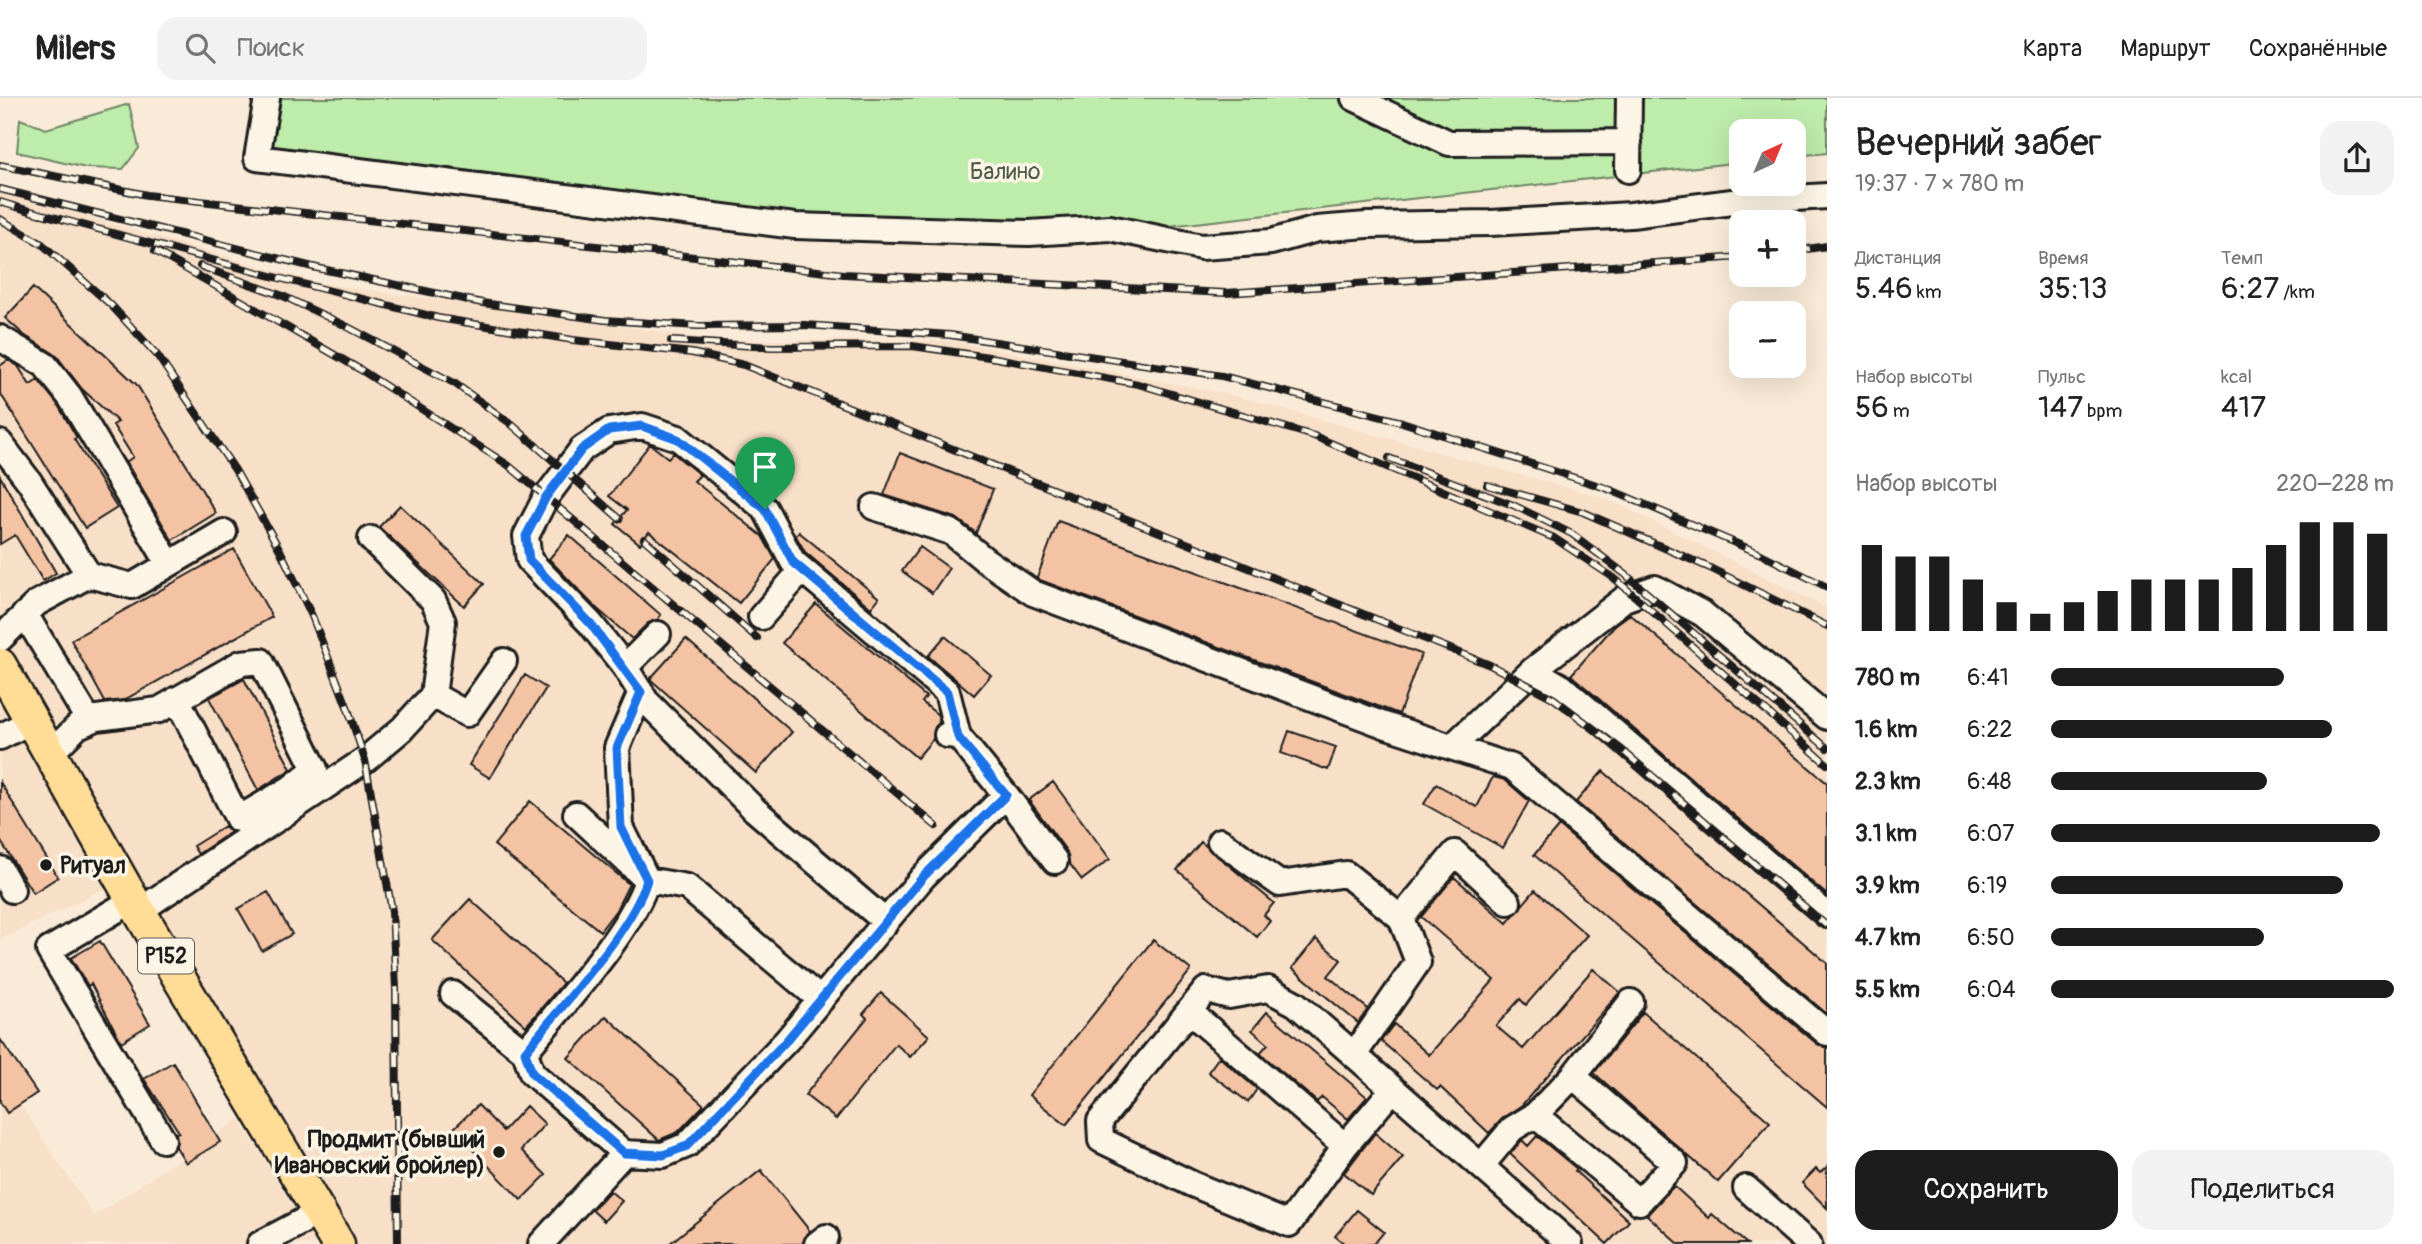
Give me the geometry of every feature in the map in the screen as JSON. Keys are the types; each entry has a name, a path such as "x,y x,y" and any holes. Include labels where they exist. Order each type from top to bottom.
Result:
{"main road":[{"name":"Р152","path":"0,665 136,905 338,1244"}],"street":[{"path":"267,98 257,158 795,226 1029,233 1110,228 1201,247 1271,242 1329,228 1630,215 1732,202 1827,197"},
{"path":"1354,98 1449,144 1629,142"},
{"path":"1628,170 1629,98"},
{"path":"0,338 45,365 70,397 169,564"},
{"path":"886,922 755,810 641,692 590,623 529,560 526,536 546,497 582,449 609,430 642,426 678,439 765,509 793,562 947,692 953,736 1006,795 1055,860"},
{"path":"0,443 29,481 89,575"},
{"path":"874,507 951,532 985,560 1033,593 1384,725 1512,766 1827,1033"},
{"path":"0,639 37,603 89,575 132,586 224,532"},
{"path":"163,1140 49,950 136,905 365,760 402,729 433,695 443,622 433,600 371,539"},
{"path":"761,617 802,570"},
{"path":"1453,746 1533,670 1624,599 1655,588 1703,614 1827,717"},
{"path":"25,614 89,721"},
{"path":"625,667 658,634"},
{"path":"50,754 78,726 89,721 159,709 241,663 261,661 315,769 291,788 238,819 177,699"},
{"path":"433,695 467,714 504,661"},
{"path":"1533,670 1562,687 1827,915"},
{"path":"525,1052 641,900 647,880 621,827 617,748 641,692"},
{"path":"0,737 31,720"},
{"path":"453,994 525,1052 532,1073 624,1153 663,1155 687,1146 787,1040 923,877 1006,795"},
{"path":"576,814 647,880 687,887 821,1000"},
{"path":"1220,841 1280,884 1346,874 1401,918 1418,962 1354,1055"},
{"path":"1401,918 1455,853 1508,902"},
{"path":"0,869 12,890"},
{"path":"1393,1089 1345,1146 1289,1224 1192,1184 1101,1140 1100,1121 1206,989 1229,996 1268,989 1296,1004 1570,1244"},
{"path":"1481,1166 1512,1129 1535,1115 1573,1076 1631,1002"},
{"path":"1189,1011 1345,1146"},
{"path":"1535,1115 1639,1202 1675,1163 1573,1076"},
{"path":"541,1244 624,1153"},
{"path":"1746,1188 1809,1244"},
{"path":"260,1244 318,1213"}],"shaded area":[{"path":"0,192 319,283 716,340 952,341 1229,394 1608,499 1827,608 1827,1244 347,1244 0,651"},
{"path":"0,694 108,887 0,940"},
{"path":"0,1103 20,1104 94,1216 239,1119 316,1244 0,1244"}],"green space":[{"name":"Балино","path":"275,98 1827,98 1827,153 1806,155 1806,119 1729,119 1729,163 999,245 267,152"},
{"path":"129,104 139,148 123,169 86,168 17,152 20,119 46,129"}],"building":[{"path":"33,288 137,385 216,513 172,540 126,462 133,457 113,425 118,422 82,389 56,355 24,335 5,318"},
{"path":"8,360 18,366 30,385 38,380 58,405 77,438 74,439 117,508 85,528 0,393 0,366"},
{"path":"650,444 668,458 673,453 700,475 694,481 762,536 775,559 739,603 649,532 640,544 615,524 627,510 609,496"},
{"path":"900,453 993,489 976,533 956,518 884,495"},
{"path":"0,476 56,573 43,581 15,535 0,544"},
{"path":"400,505 484,584 464,606 379,527"},
{"path":"1058,521 1421,654 1399,714 1040,580 1037,578"},
{"path":"799,532 879,598 871,608 805,552 796,536"},
{"path":"569,535 661,615 657,620 648,623 632,639 594,606 549,559"},
{"path":"920,547 949,568 932,593 902,571"},
{"path":"234,549 272,617 124,700 105,702 71,640"},
{"path":"816,604 926,697 922,702 938,715 939,723 935,727 933,739 917,758 782,643"},
{"path":"1630,614 1827,783 1827,895 1571,675 1615,625"},
{"path":"945,636 991,675 974,695 928,656"},
{"path":"686,639 792,732 756,773 650,679"},
{"path":"525,675 546,688 490,778 469,765"},
{"path":"244,679 291,769 258,790 209,698"},
{"path":"1289,731 1336,747 1328,770 1281,753"},
{"path":"1603,771 1827,963 1827,1014 1576,802"},
{"path":"1493,777 1505,780 1529,801 1503,848 1424,804 1436,784 1477,807"},
{"path":"0,782 58,877 33,893 0,840"},
{"path":"1053,782 1110,859 1082,880 1069,863 1067,852 1029,800"},
{"path":"530,801 629,884 616,910 600,931 494,845"},
{"path":"225,826 231,832 198,854 193,846"},
{"path":"1559,826 1817,1044 1827,1048 1827,1107 1534,855"},
{"path":"1201,842 1274,903 1264,915 1270,921 1257,937 1177,870"},
{"path":"1454,877 1507,923 1535,890 1587,935 1526,1005 1520,999 1496,1026 1523,1049 1593,969 1620,992 1522,1105 1504,1117 1489,1133 1440,1087 1437,1090 1381,1041 1394,1024 1429,1055 1494,980 1421,917"},
{"path":"268,892 292,934 262,951 238,909"},
{"path":"470,899 563,983 526,1026 432,940"},
{"path":"1316,939 1341,960 1328,976 1368,1009 1358,1023 1292,968"},
{"path":"1153,940 1191,970 1066,1125 1029,1095"},
{"path":"100,941 150,1024 121,1042 91,984 88,986 71,958"},
{"path":"881,993 929,1036 910,1057 896,1044 836,1119 805,1095 867,1018 863,1014"},
{"path":"1267,1012 1367,1097 1348,1119 1322,1097 1317,1102 1260,1053 1268,1044 1252,1030"},
{"path":"1643,1012 1770,1122 1718,1182 1594,1073"},
{"path":"606,1016 704,1105 678,1132 659,1140 568,1058"},
{"path":"0,1039 37,1093 7,1113 0,1102"},
{"path":"1219,1057 1257,1089 1248,1102 1208,1072"},
{"path":"173,1062 220,1142 186,1163 176,1147 176,1133 179,1132 144,1079"},
{"name":"Продмит (бывший Ивановский бройлер)","path":"478,1105 503,1131 526,1106 545,1124 521,1150 546,1175 521,1200 453,1129"},
{"path":"1375,1133 1403,1157 1371,1195 1344,1173"},
{"path":"1537,1136 1577,1169 1575,1171 1629,1221 1607,1244 1510,1154 1522,1140 1528,1146"},
{"path":"1827,1167 1827,1208 1802,1183 1816,1169 1820,1173"},
{"path":"761,1170 810,1231 802,1244 669,1244"},
{"path":"1674,1186 1709,1218 1712,1214 1747,1244 1679,1244 1647,1215"},
{"path":"610,1191 622,1201 604,1221 592,1210"},
{"path":"1357,1210 1384,1232 1374,1244 1345,1244 1335,1236"}],"railway":[{"path":"0,165 147,195 844,274 1226,293 1729,258"},
{"path":"0,189 317,268 482,303 605,320 697,326 805,325 950,335 1222,376 1402,422 1606,488 1761,554 1827,587"},
{"path":"0,202 40,214"},
{"path":"31,211 438,318 573,340 692,353 744,365 1490,665 1553,698 1622,750 1827,926"},
{"path":"0,219 42,244 111,305 157,355 235,470 280,550 312,616 365,760 392,911 396,988 398,1244"},
{"path":"1806,249 1827,246"},
{"path":"155,251 361,370 508,465 936,826"},
{"path":"200,266 283,296 454,383 510,423 620,519"},
{"path":"671,341 771,347 912,346 996,358 1138,384 1314,436 1554,538 1614,578 1827,764"},
{"path":"1389,458 1513,505 1572,534 1625,574 1827,748"},
{"path":"1487,485 1583,512 1710,568 1827,626"},
{"path":"644,539 757,638"}],"place":[{"name":"Ритуал","path":"46,865"},
{"name":"Продмит (бывший Ивановский бройлер)","path":"499,1152"}],"route":[{"path":"642,426 678,439 765,509 793,562 947,692 958,737 1006,795 923,877 787,1040 687,1146 663,1155 624,1153 532,1073 525,1052 600,958 641,900 647,880 621,827 617,748 641,692 590,623 529,560 526,536 546,497 582,449 609,430 642,426"}]}
